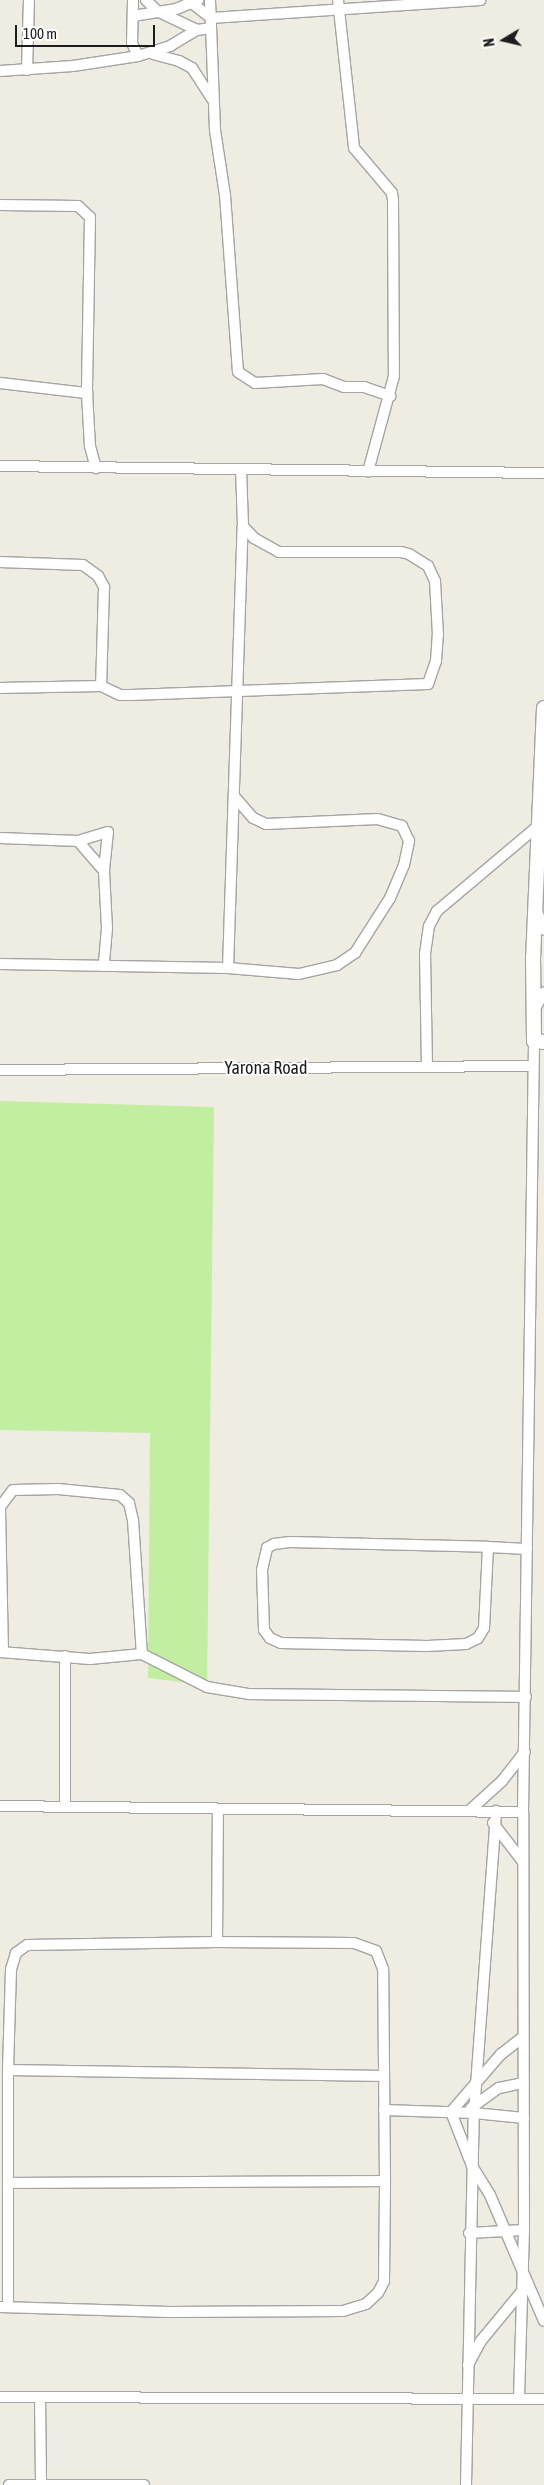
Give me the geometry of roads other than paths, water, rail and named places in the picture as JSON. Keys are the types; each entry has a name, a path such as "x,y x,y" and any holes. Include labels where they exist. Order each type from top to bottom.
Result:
{"street":[{"path":"27,70 28,0"},
{"path":"133,0 132,43 138,56"},
{"path":"146,0 157,11 197,30"},
{"path":"210,0 214,102 225,194 238,372 255,383 323,379 344,387 364,387 390,396"},
{"path":"338,0 354,148 392,193 393,200 394,376 368,472"},
{"path":"0,71 27,70 149,54 170,46 211,23 480,0"},
{"path":"132,16 193,2 211,23"},
{"path":"149,54 162,55 192,68 214,102"},
{"path":"0,205 78,206 88,213 87,394 90,446 96,468"},
{"path":"0,383 87,394"},
{"path":"0,466 544,473"},
{"path":"228,968 234,796 235,692 242,526 241,469"},
{"path":"0,688 100,686 120,695 235,692 424,685 432,676 438,635 434,575 428,566 409,554 293,554 267,546 242,526"},
{"path":"0,562 83,565 98,576 104,587 100,686"},
{"path":"519,2398 524,2230 523,1812 528,1549 532,1066 539,1042 534,1012 534,900 538,826 542,803 544,708"},
{"path":"0,964 228,968 299,974 337,965 355,953 390,898 404,865 409,841 402,826 383,820 266,824 253,818 234,796"},
{"path":"427,1067 425,954 429,926 437,910 538,826"},
{"path":"0,838 78,840 108,832 104,871 107,928 104,966"},
{"path":"78,840 104,871"},
{"path":"534,900 544,930"},
{"path":"534,1012 544,992"},
{"name":"Yarona Road","path":"0,1070 532,1066"},
{"path":"142,1654 133,1520 129,1502 120,1496 58,1489 13,1490 0,1507 2,1652 117,1658 142,1654 221,1691 526,1697"},
{"path":"488,1547 484,1628 478,1638 466,1644 281,1642 270,1638 264,1630 262,1570 267,1548 274,1544 488,1547 528,1549"},
{"path":"65,1807 66,1656"},
{"path":"474,1811 502,1781 525,1752"},
{"path":"0,1806 523,1812"},
{"path":"218,1808 218,1942"},
{"path":"474,1811 494,1824 523,1862"},
{"path":"466,2485 466,2367 472,2166 471,2110 476,2080 496,1811"},
{"path":"218,1942 354,1942 376,1951 383,1969 385,2181 384,2281 378,2293 366,2304 333,2311 169,2312 4,2307 10,2183 4,2094 8,2070 11,1969 16,1953 27,1945 218,1942"},
{"path":"451,2112 476,2080 524,2037"},
{"path":"8,2070 384,2076"},
{"path":"471,2110 499,2088 524,2083"},
{"path":"384,2110 451,2112 471,2110 524,2118"},
{"path":"451,2112 472,2166 490,2195 522,2275 544,2321"},
{"path":"10,2183 385,2181"},
{"path":"470,2233 524,2230"},
{"path":"466,2367 480,2342 522,2291"},
{"path":"0,2397 544,2399"},
{"path":"40,2398 41,2484"},
{"path":"9,2485 144,2485"}]}
